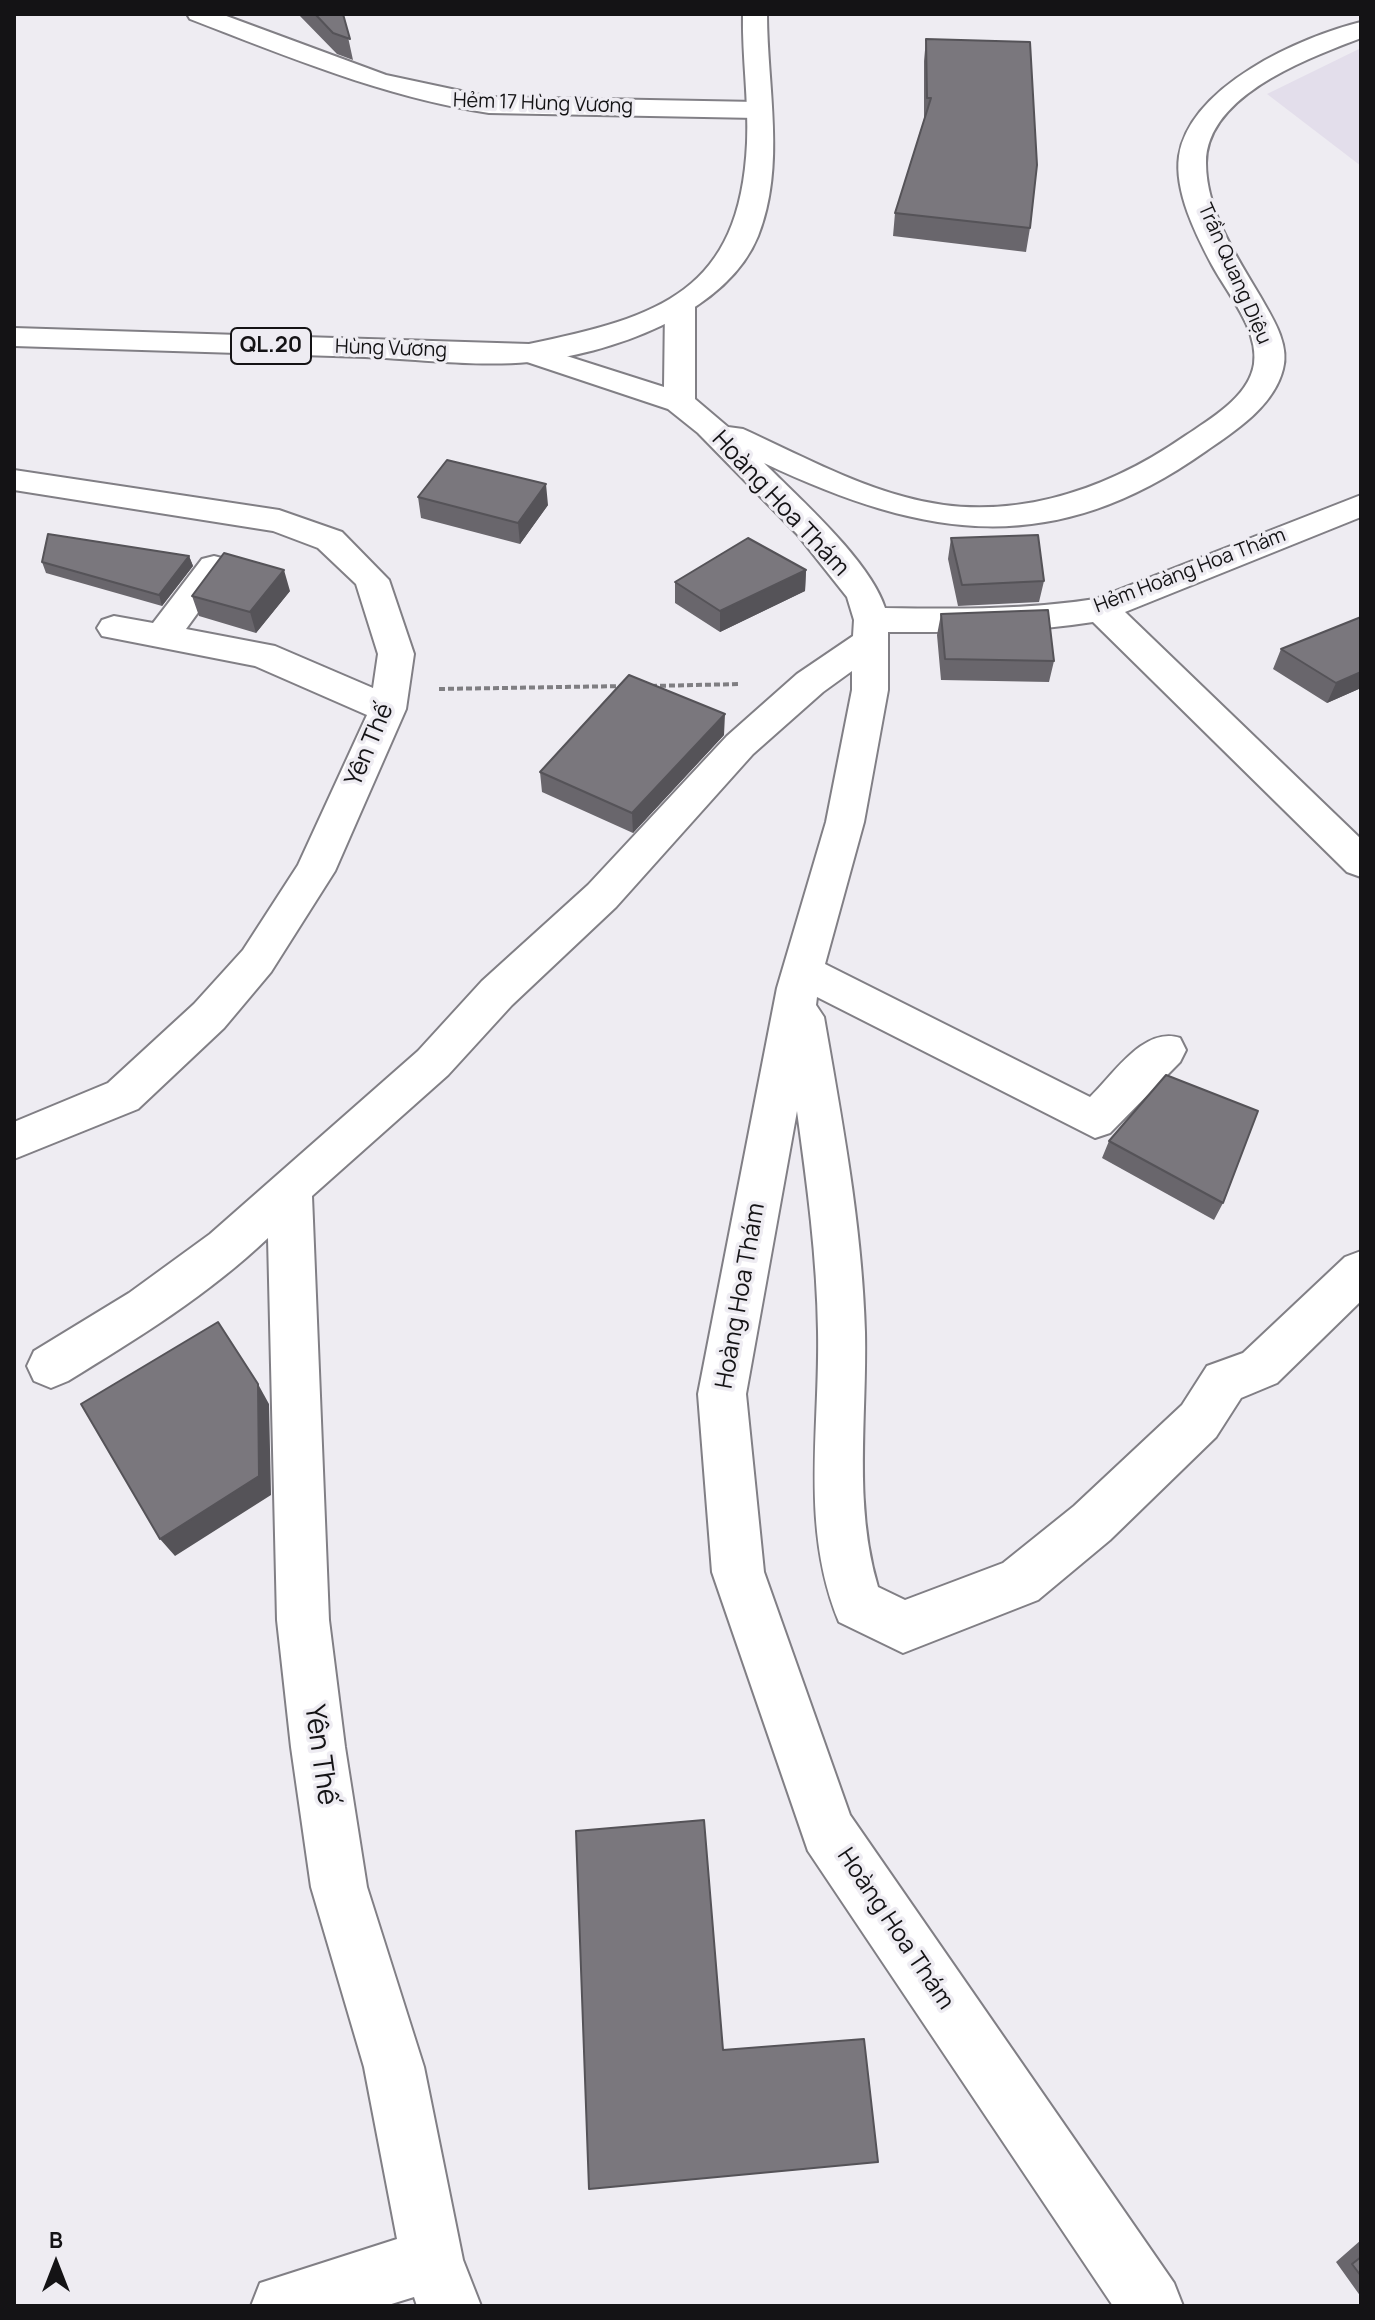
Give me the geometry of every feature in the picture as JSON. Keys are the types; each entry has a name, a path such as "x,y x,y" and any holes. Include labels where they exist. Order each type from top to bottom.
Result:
{"main road":[{"name":"Hẻm 17 Hùng Vương","path":"199,14 411,94 445,100 489,105 757,110"},
{"path":"529,353 627,329 680,307 716,281 742,246 758,176 760,141 755,14"},
{"name":"Trần Quang Diệu","path":"529,353 694,414 876,498 922,512 975,519 1036,515 1101,498 1174,461 1246,407 1267,372 1270,355 1219,250 1198,198 1192,154 1208,114 1251,78 1361,29"},
{"path":"680,307 694,414"},
{"name":"Hùng Vương","path":"14,337 529,353"},
{"name":"Hoàng Hoa Thám","path":"694,414 809,527 863,594 872,630 870,690 845,822 800,980 722,1394 738,1572 828,1831 1151,2306"},
{"name":"Yên Thế","path":"14,480 279,521 330,540 372,580 396,654 390,699 315,871 257,961 209,1016 123,1096 14,1141"},
{"name":"Hẻm Hoàng Hoa Thám","path":"872,630 1101,609 1361,505"},
{"path":"161,637 214,567"},
{"path":"1101,609 1361,862"},
{"path":"114,628 263,655 390,699"},
{"path":"51,1366 145,1308 226,1248 433,1063 497,993 602,896 740,745 872,630"},
{"path":"800,980 1095,1120 1165,1050"},
{"path":"800,980 825,1150 841,1298 839,1506 845,1571 857,1604 903,1627 1020,1582 1092,1523 1199,1421 1224,1382 1260,1368 1361,1271"},
{"name":"Yên Thế","path":"289,1189 303,1620 318,1747 339,1887 394,2067 441,2283"},
{"path":"283,2306 441,2283"}],"path":[{"path":"390,699 810,683"}],"shaded area":[{"path":"1361,48 1361,166 1267,94"}],"building":[{"path":"315,14 343,14 350,39 333,33"},
{"path":"926,39 1030,42 1037,165 1030,228 895,213 931,98 927,98"},
{"path":"447,460 546,484 518,523 418,497"},
{"path":"48,534 189,556 159,595 42,562"},
{"path":"1038,535 1044,581 962,585 951,538"},
{"path":"748,538 806,570 720,611 675,582"},
{"path":"224,553 284,570 250,612 192,596"},
{"path":"1048,610 1054,661 945,659 941,614"},
{"path":"1361,617 1361,672 1336,683 1281,649"},
{"path":"629,675 725,714 632,813 540,772"},
{"path":"1166,1075 1258,1111 1223,1203 1109,1141"},
{"path":"218,1322 258,1384 259,1476 160,1539 81,1404"},
{"path":"704,1820 723,2050 864,2039 878,2162 589,2189 576,1831"},
{"path":"1361,2257 1361,2276 1352,2264"}]}
